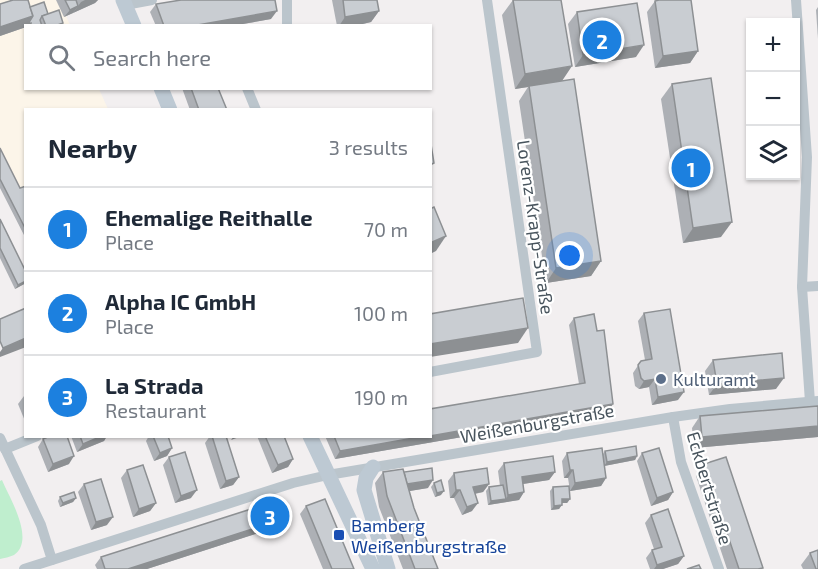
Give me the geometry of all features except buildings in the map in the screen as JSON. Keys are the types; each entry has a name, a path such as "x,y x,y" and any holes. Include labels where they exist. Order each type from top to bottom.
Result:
{"street":[{"path":"134,24 124,2 152,0"},
{"path":"287,0 287,24"},
{"name":"Lorenz-Krapp-Straße","path":"432,372 537,352 487,0"},
{"path":"796,0 807,157 802,287 814,401"},
{"path":"162,90 169,108"},
{"path":"248,90 255,108"},
{"path":"802,287 818,286"},
{"name":"Weißenburgstraße","path":"24,569 291,484 328,475 673,417 814,401"},
{"name":"Eckbertstraße","path":"673,417 681,462 719,569"},
{"path":"0,438 41,525 52,560"},
{"path":"5,449 31,438"},
{"path":"311,438 373,569"},
{"path":"373,467 366,478 365,498 388,569"}],"shaded area":[{"path":"0,0 59,0 70,24 24,24 24,90 99,90 108,108 24,108 24,207 0,157"}],"green space":[{"path":"2,480 19,518 22,539 20,548 14,555 0,559 0,481"}],"place":[{"name":"Alpha IC GmbH","path":"602,40"},
{"name":"Ehemalige Reithalle","path":"691,168"},
{"name":"Kulturamt","path":"661,379"},
{"name":"La Strada","path":"270,516"},
{"name":"Bamberg Weißenburgstraße","path":"339,535"}]}
